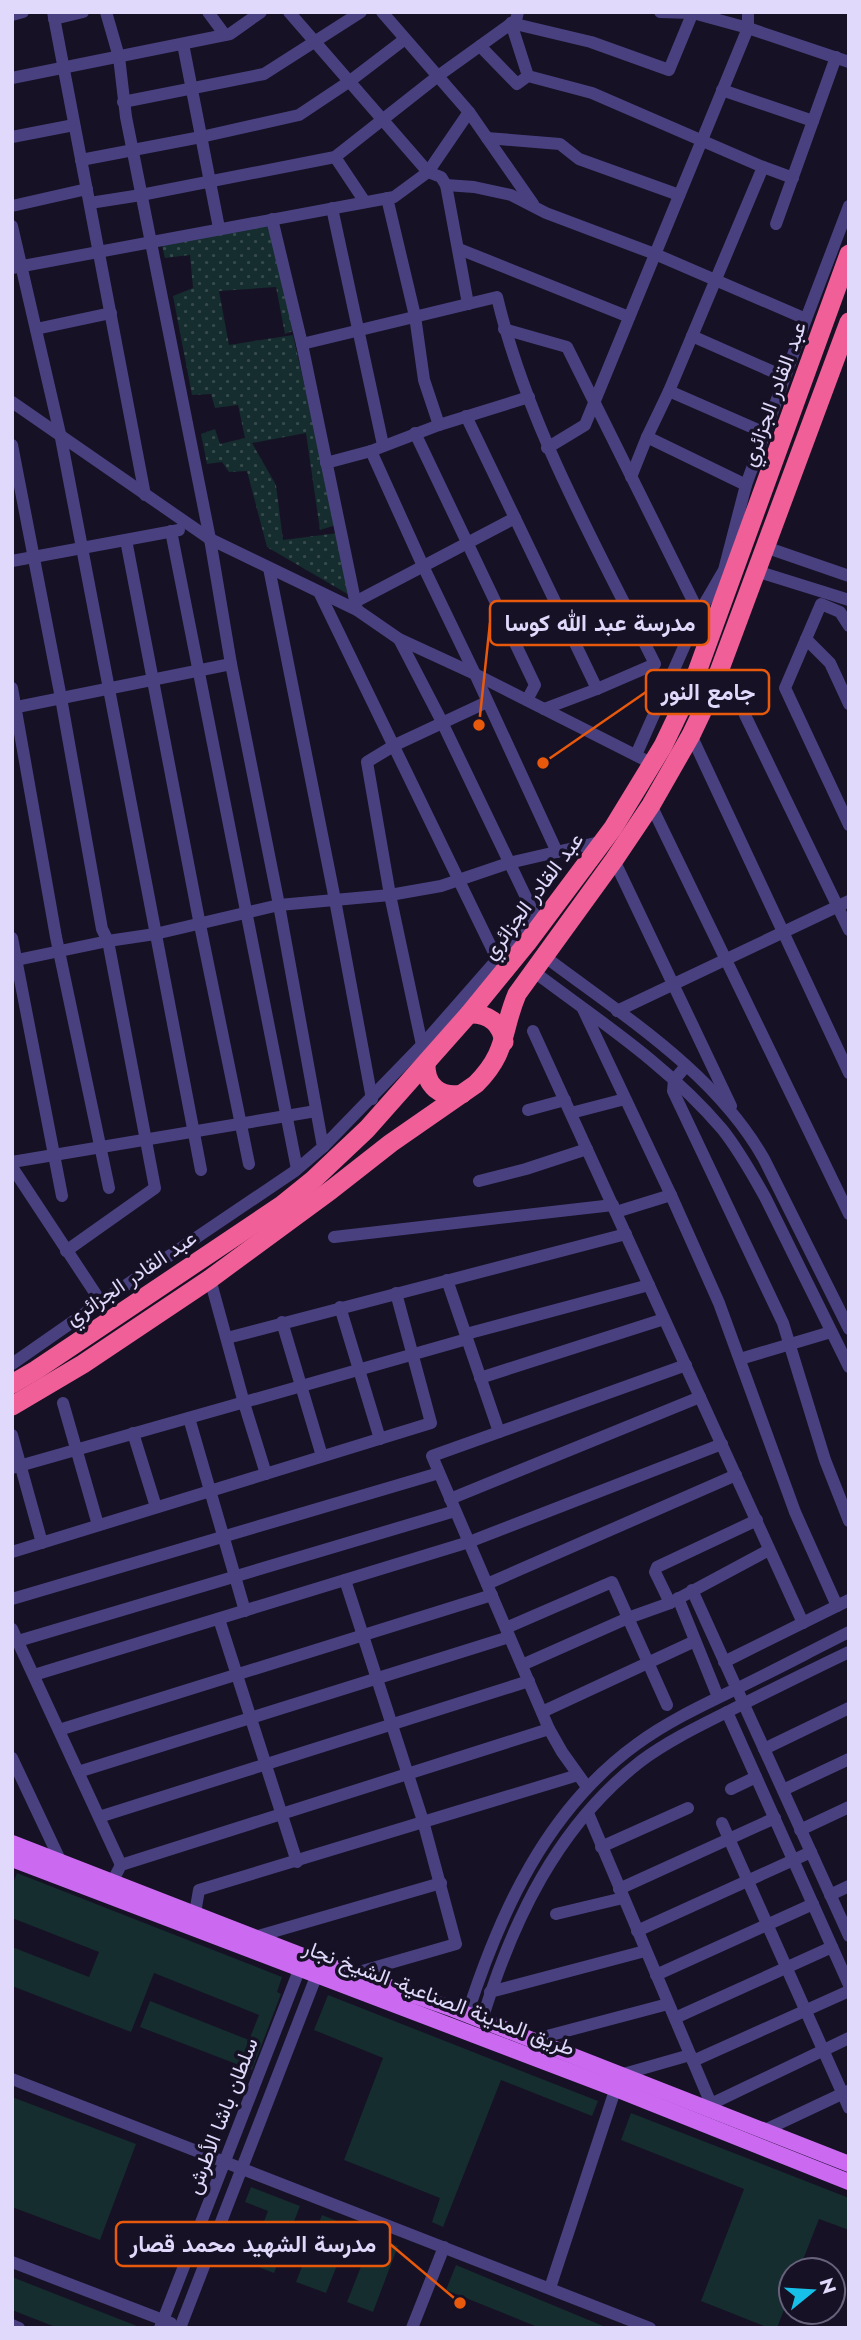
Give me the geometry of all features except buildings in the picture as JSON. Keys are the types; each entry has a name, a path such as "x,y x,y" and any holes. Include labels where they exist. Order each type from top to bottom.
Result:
{"highway":[{"name":"عبد القادر الجزائري","path":"12,1384 282,1205 313,1180 366,1129 424,1054 469,1014 604,841 644,760 663,746 693,683 849,254"},
{"name":"عبد القادر الجزائري","path":"12,1406 83,1364 210,1279 391,1143 476,1084 488,1072 498,1058 504,1042 517,994 651,805 691,735 711,693 849,321"},
{"path":"469,1014 486,1015 493,1020 503,1034 504,1042"},
{"path":"424,1054 428,1082 443,1094 462,1094"}],"main road":[{"path":"12,1843 255,1937 303,1962"},
{"name":"طريق المدينة الصناعية- الشيخ نجار","path":"12,1859 303,1962 618,2082 849,2182"},
{"path":"319,1969 352,1974 474,2017 532,2040 618,2082 712,2107 763,2131 849,2164"}],"street":[{"path":"12,15 23,12"},
{"path":"83,12 53,15 145,495"},
{"path":"106,12 120,58 123,102 210,539 231,664 323,1147"},
{"path":"208,12 225,35"},
{"path":"12,78 225,35 261,12"},
{"path":"289,12 428,172 441,177 446,185 468,304"},
{"path":"123,102 264,74 360,12"},
{"path":"382,12 469,112 536,208"},
{"path":"660,12 693,13 748,28 842,60 813,121 776,224"},
{"path":"547,448 585,425 748,28 748,12"},
{"path":"515,18 669,70 693,13"},
{"path":"90,203 335,158 515,18"},
{"path":"515,18 528,76"},
{"path":"81,159 201,137 299,115 405,39"},
{"path":"183,44 219,229"},
{"path":"480,46 517,84 528,76"},
{"path":"528,76 592,93 793,178"},
{"path":"722,90 813,121"},
{"path":"17,267 394,197 428,172 469,112"},
{"path":"12,137 75,125"},
{"path":"487,138 560,144 579,159 679,195"},
{"path":"335,158 365,202"},
{"path":"631,478 646,437 669,391 763,167"},
{"path":"446,185 474,187 511,195 536,208 655,254 806,319"},
{"path":"12,206 87,189"},
{"path":"387,198 415,316 424,380 439,425"},
{"path":"12,402 210,539 320,594 356,606 399,639 475,674 644,760 699,613 724,570 746,485 849,206"},
{"path":"332,208 358,329 377,448 423,566 557,852"},
{"path":"272,219 302,344 356,606"},
{"path":"12,226 17,267 36,329 61,438 201,1170"},
{"path":"459,250 629,317"},
{"path":"302,344 497,298 504,329 547,448 655,664 544,709"},
{"path":"36,329 111,313"},
{"path":"504,329 567,347 699,613"},
{"path":"692,336 785,377"},
{"path":"669,391 765,433"},
{"path":"326,463 529,397"},
{"path":"466,416 597,689"},
{"path":"415,433 535,685 527,700"},
{"path":"646,437 746,485"},
{"path":"12,445 18,498 34,557 102,929 108,941 155,1188 66,1251"},
{"path":"356,606 423,566 515,518"},
{"path":"12,561 193,527"},
{"path":"171,531 297,1169"},
{"path":"126,540 249,1164"},
{"path":"765,547 849,576"},
{"path":"270,568 372,1099"},
{"path":"756,571 849,600"},
{"path":"320,594 497,959"},
{"path":"849,626 840,612 821,604 785,688 849,825"},
{"path":"12,1363 297,1169 323,1147 372,1099 424,1054 497,959 535,916 399,639"},
{"path":"806,639 830,663 849,704"},
{"path":"14,708 231,664"},
{"path":"12,688 60,952 109,1188"},
{"path":"424,1054 390,895 367,762 486,702"},
{"path":"745,715 843,904 849,930"},
{"path":"691,735 849,1073"},
{"path":"651,805 849,1214"},
{"path":"14,961 155,934 279,905 390,895 441,886 509,863 604,841"},
{"path":"614,860 737,1118 764,1159 849,1329"},
{"path":"617,1011 843,904"},
{"path":"12,938 14,961 62,1196"},
{"path":"538,963 583,1009 674,1080 717,1124 751,1172 849,1367"},
{"path":"538,963 617,1011 711,1089 737,1118"},
{"path":"583,1009 719,1303 795,1512 843,1603 724,1662"},
{"path":"533,1031 803,1623"},
{"path":"685,1066 674,1080 673,1091 792,1344 825,1460 849,1521"},
{"path":"571,1113 625,1099"},
{"path":"528,1110 565,1100"},
{"path":"101,1302 12,1165 316,1111"},
{"path":"479,1181 587,1149"},
{"path":"334,1237 615,1208 671,1195"},
{"path":"227,1338 626,1234"},
{"path":"210,1279 266,1474"},
{"path":"447,1280 499,1432"},
{"path":"16,1466 244,1404 649,1285"},
{"path":"12,1552 431,1423 396,1293"},
{"path":"340,1307 380,1439"},
{"path":"480,1378 664,1319"},
{"path":"282,1322 322,1457"},
{"path":"740,1359 831,1332"},
{"path":"587,1787 549,1729 432,1457 686,1364"},
{"path":"121,1865 15,1635 235,1576 453,1505 700,1397"},
{"path":"63,1403 98,1525"},
{"path":"189,1418 245,1611"},
{"path":"133,1433 156,1507"},
{"path":"12,1435 16,1466 42,1542"},
{"path":"34,1675 468,1542 722,1444"},
{"path":"12,1599 439,1473"},
{"path":"59,1730 363,1635 489,1589 736,1475"},
{"path":"718,1697 695,1641 674,1600 655,1572 657,1567 757,1520"},
{"path":"522,1665 674,1600 769,1550"},
{"path":"345,1580 423,1821 456,1944 352,1974"},
{"path":"78,1772 377,1678 508,1632 612,1582 667,1705"},
{"path":"692,1590 849,1936"},
{"path":"219,1619 297,1862"},
{"path":"474,2017 514,1895 546,1839 587,1787 636,1744 657,1730 849,1632"},
{"path":"542,1712 695,1641"},
{"path":"474,2017 490,1992 527,1902 552,1858 587,1813 621,1778 643,1760 692,1730 849,1652"},
{"path":"99,1817 529,1681"},
{"path":"749,1761 849,1708"},
{"path":"727,1712 849,1985"},
{"path":"111,1882 121,1865 549,1729"},
{"path":"12,1758 61,1862"},
{"path":"783,1790 849,1759"},
{"path":"195,1913 199,1890 578,1775"},
{"path":"730,1789 756,1777"},
{"path":"800,1829 849,1807"},
{"path":"601,1847 688,1808"},
{"path":"587,1813 712,2107 849,2038"},
{"path":"556,1914 621,1893 775,1818"},
{"path":"722,1823 823,2050 846,2092 849,2108"},
{"path":"637,1931 811,1852"},
{"path":"255,1937 441,1883"},
{"path":"830,1895 849,1886"},
{"path":"514,1895 527,1902"},
{"path":"656,1975 813,1904"},
{"path":"674,2018 832,1947"},
{"path":"490,1992 645,1951"},
{"name":"سلطان باشا الأطرش","path":"162,2324 303,1962"},
{"name":"سلطان باشا الأطرش","path":"182,2327 319,1969"},
{"path":"550,2288 618,2082 691,2058 849,1991"},
{"path":"532,2040 668,2004"},
{"path":"12,2079 646,2327"},
{"path":"763,2131 846,2092"},
{"path":"412,2328 444,2247"},
{"path":"12,2262 162,2324 182,2327"},
{"path":"12,2325 19,2328"}],"green space":[{"path":"272,222 293,331 285,334 276,287 219,291 229,345 293,335 336,525 320,530 306,433 252,443 276,485 283,540 338,533 351,596 267,547 247,471 229,472 222,462 207,464 201,434 215,429 220,444 245,438 238,405 215,408 211,394 192,395 173,296 193,288 190,255 165,258 161,242"},
{"path":"17,1873 282,1977 277,1992 281,1994 252,2070 140,2027 150,2001 249,2040 259,2015 154,1973 131,2032 12,1986 12,1947 89,1977 99,1952 12,1918 12,1886"},
{"path":"328,1995 598,2101 592,2116 501,2080 443,2227 432,2222 440,2198 344,2160 383,2058 314,2030"},
{"path":"12,2097 136,2144 100,2240 12,2207"},
{"path":"631,2113 849,2198 849,2230 819,2219 804,2256 777,2256 778,2326 769,2328 701,2301 744,2189 621,2140"},
{"path":"251,2187 300,2206 274,2273 248,2263 268,2211 245,2202"},
{"path":"322,2215 352,2227 326,2293 296,2282"},
{"path":"373,2236 398,2246 373,2312 347,2302"},
{"path":"456,2265 608,2328 540,2328 446,2290"},
{"path":"12,2277 142,2328 58,2328 12,2310"}],"place":[{"name":"مدرسة عبد الله كوسا","path":"479,725"},
{"name":"جامع النور","path":"543,763"},
{"name":"مدرسة الشهيد محمد قصار","path":"460,2303"}]}
